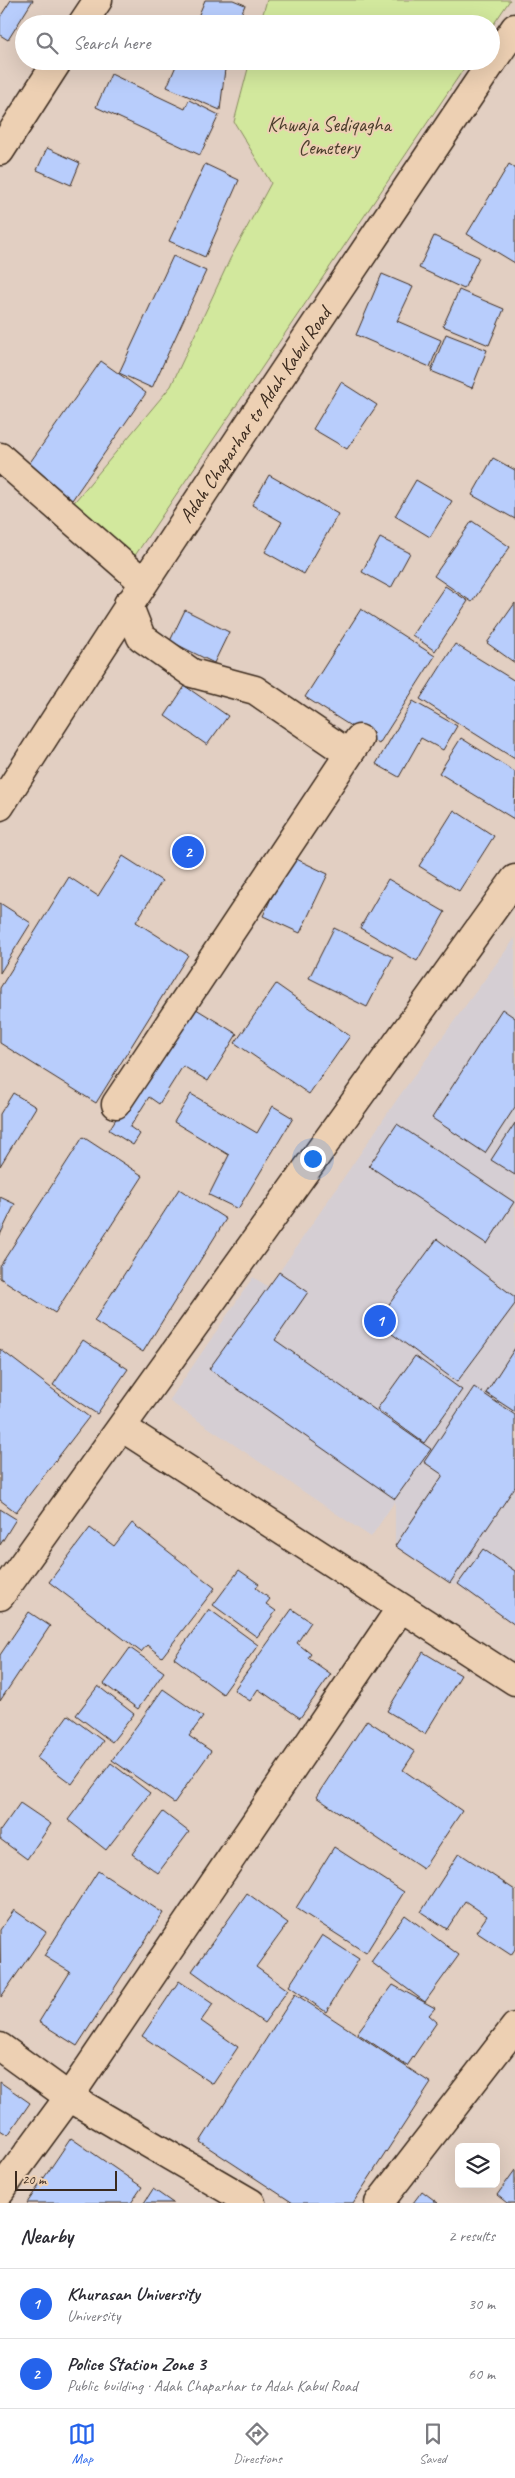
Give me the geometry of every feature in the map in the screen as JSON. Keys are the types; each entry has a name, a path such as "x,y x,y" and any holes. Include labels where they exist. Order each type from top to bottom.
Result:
{"street":[{"path":"88,15 98,0"},
{"name":"Adah Chaparhar to Adah Kabul Road","path":"500,50 515,28"},
{"path":"0,151 52,70"},
{"name":"Adah Chaparhar to Adah Kabul Road","path":"0,806 136,593 487,70"},
{"path":"0,457 136,593 142,637 192,673 255,690 354,746 116,1104"},
{"path":"0,1596 123,1428 515,879"},
{"path":"123,1428 400,1609 515,1681"},
{"path":"0,2191 69,2097 400,1609"},
{"path":"379,2203 515,2027"},
{"path":"0,2047 69,2097 251,2203"}],"shaded area":[{"path":"515,938 515,1625 458,1585 450,1583 395,1546 395,1501 371,1537 169,1401 253,1277 269,1287 400,1095"}],"green space":[{"path":"267,0 510,0 500,15 263,15"},
{"name":"Khwaja Sediqagha Cemetery","path":"248,70 463,70 134,557 71,506 171,386 230,259 271,183 234,122"}],"building":[{"path":"11,0 33,0 24,15 15,15 15,29 8,40 0,35 0,17"},
{"path":"205,0 233,0 245,5 241,15 199,15"},
{"path":"174,70 225,70 220,110 167,87"},
{"path":"111,74 185,109 189,100 219,115 200,155 96,107"},
{"path":"47,148 80,163 71,185 37,170"},
{"path":"205,164 239,180 205,257 169,241"},
{"path":"509,164 515,168 515,263 467,234"},
{"path":"434,236 479,257 464,289 419,268"},
{"path":"173,256 206,271 152,388 119,373"},
{"path":"382,274 413,287 397,321 441,340 430,367 356,335"},
{"path":"459,290 504,309 489,345 443,326"},
{"path":"446,334 487,350 472,388 431,371"},
{"path":"101,361 146,393 70,503 24,471"},
{"path":"341,382 377,405 347,449 313,429"},
{"path":"493,458 515,470 515,519 472,495"},
{"path":"269,475 338,514 304,574 265,552 282,522 252,505"},
{"path":"416,480 452,501 430,537 395,516"},
{"path":"472,521 510,547 472,602 434,576"},
{"path":"380,538 410,553 391,588 362,572"},
{"path":"445,586 468,601 435,651 412,635"},
{"path":"515,603 515,663 487,643"},
{"path":"361,609 435,656 379,744 305,697"},
{"path":"185,610 229,632 214,663 170,641"},
{"path":"455,644 515,681 515,759 420,699"},
{"path":"185,686 228,716 207,745 165,716"},
{"path":"413,701 457,726 443,750 421,738 399,777 376,764"},
{"path":"461,738 515,772 514,819 439,773"},
{"path":"454,810 494,836 459,891 419,866"},
{"path":"123,856 162,881 136,922 188,955 96,1103 0,1043 0,988 69,877 98,896"},
{"path":"290,856 328,874 300,933 263,916"},
{"path":"388,879 445,912 417,961 360,928"},
{"path":"0,903 31,923 0,973"},
{"path":"334,928 393,957 367,1007 309,978"},
{"path":"276,984 350,1036 309,1094 235,1043"},
{"path":"188,1004 237,1034 208,1081 183,1066 159,1104 149,1097 130,1127 140,1134 133,1145 109,1130"},
{"path":"502,1009 515,1018 515,1107 485,1153 432,1118"},
{"path":"13,1093 36,1107 0,1166 0,1114"},
{"path":"191,1094 257,1133 273,1106 293,1118 238,1209 209,1195 229,1155 174,1122"},
{"path":"515,1123 515,1175 491,1160"},
{"path":"397,1124 514,1202 487,1244 369,1166"},
{"path":"83,1137 143,1176 55,1313 0,1278 0,1266"},
{"path":"179,1189 226,1219 143,1352 94,1321"},
{"path":"0,1197 15,1204 0,1235"},
{"path":"437,1239 515,1297 515,1304 457,1382 376,1322"},
{"path":"279,1272 308,1292 275,1340 431,1449 395,1499 209,1369"},
{"path":"83,1340 128,1369 97,1414 53,1385"},
{"path":"515,1348 515,1412 486,1393"},
{"path":"0,1349 89,1417 16,1512 0,1500"},
{"path":"415,1356 462,1390 424,1443 377,1409"},
{"path":"474,1387 515,1415 515,1487 450,1583 395,1546 443,1475 424,1462"},
{"path":"0,1509 16,1519 0,1545"},
{"path":"132,1523 215,1588 162,1657 147,1645 141,1652 49,1582 90,1528 114,1546"},
{"path":"483,1549 515,1571 515,1625 458,1584"},
{"path":"239,1570 259,1584 256,1588 270,1599 266,1604 276,1611 257,1637 213,1605"},
{"path":"209,1609 258,1645 223,1694 174,1658"},
{"path":"292,1609 311,1622 297,1643 311,1654 308,1658 331,1674 300,1718 258,1689 250,1701 234,1690"},
{"path":"29,1612 50,1626 0,1701 0,1655"},
{"path":"130,1648 164,1672 138,1709 104,1684"},
{"path":"423,1652 461,1675 425,1734 387,1711"},
{"path":"98,1686 134,1714 112,1742 76,1715"},
{"path":"163,1689 203,1717 189,1736 211,1751 174,1803 112,1760"},
{"path":"68,1715 103,1741 72,1784 37,1758"},
{"path":"367,1720 415,1752 403,1770 462,1811 423,1869 316,1797"},
{"path":"111,1763 150,1793 106,1850 68,1820"},
{"path":"20,1803 51,1824 27,1859 0,1839 0,1831"},
{"path":"163,1812 189,1832 158,1873 132,1854"},
{"path":"334,1847 404,1892 366,1953 296,1908"},
{"path":"459,1853 515,1890 515,1949 511,1955 476,1932 487,1916 465,1901 447,1929 421,1912"},
{"path":"98,1871 163,1913 77,2046 39,2022 70,1972 44,1956"},
{"path":"247,1893 288,1923 256,1967 288,1990 264,2023 192,1971"},
{"path":"14,1910 46,1932 1,1997 0,1930"},
{"path":"405,1915 459,1955 425,2002 371,1962"},
{"path":"322,1935 359,1959 326,2012 289,1986"},
{"path":"179,1981 213,2004 201,2021 238,2047 213,2084 142,2036"},
{"path":"393,1985 435,2008 429,2015 437,2022 407,2066 357,2033"},
{"path":"295,1994 431,2083 353,2203 293,2203 200,2142"},
{"path":"0,2082 30,2103 8,2135 0,2130"},
{"path":"71,2138 142,2187 131,2203 27,2203"},
{"path":"515,2170 515,2203 507,2203 497,2195"},
{"path":"153,2189 173,2203 144,2203"},
{"path":"422,2191 438,2203 413,2203"}],"place":[{"name":"Police Station Zone 3","path":"188,852"},
{"name":"Khurasan University","path":"380,1321"}]}
